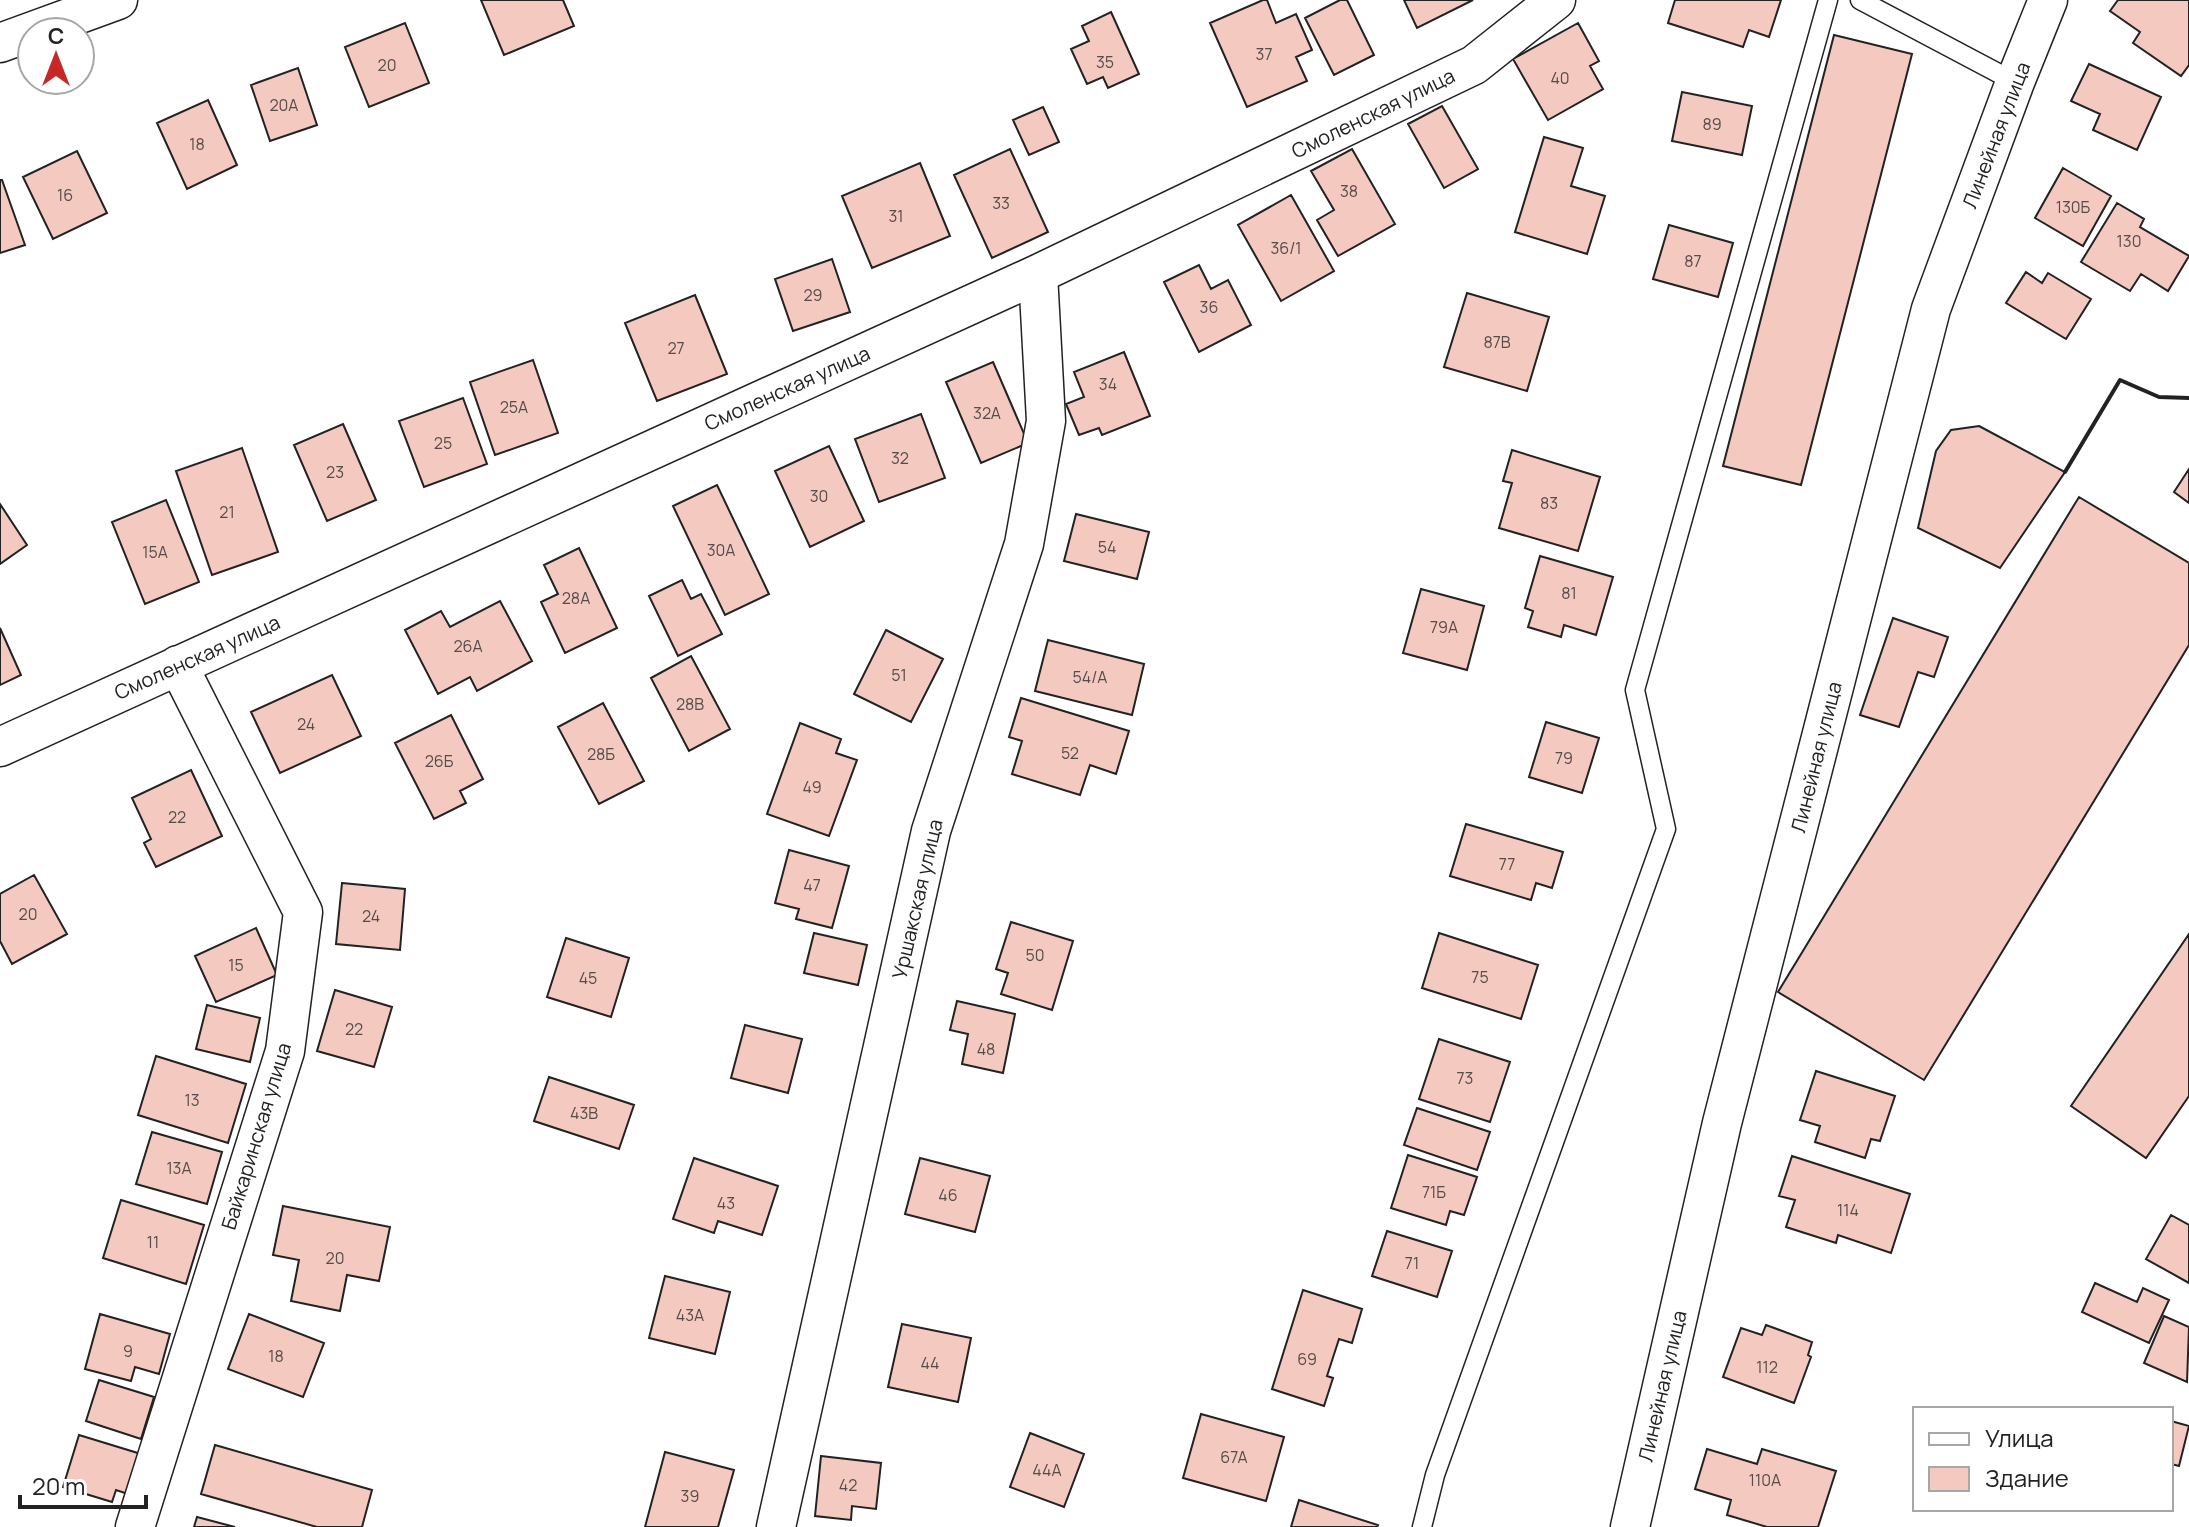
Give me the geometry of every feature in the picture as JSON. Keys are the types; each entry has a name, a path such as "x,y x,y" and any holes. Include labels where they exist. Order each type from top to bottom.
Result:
{"street":[{"path":"0,43 118,0"},
{"name":"Смоленская улица","path":"0,747 1038,274 1474,65 1556,0"},
{"name":"Линейная улица","path":"1630,1527 1722,1123 1931,309 2048,0"},
{"name":"Уршакская улица","path":"776,1527 931,831 1024,544 1046,421 1038,274"},
{"name":"Байкаринская улица","path":"135,1527 285,1051 303,912 178,665"}],"lane":[{"path":"1422,1527 1441,1460 1666,829 1635,690 1828,0"},
{"path":"1860,0 2015,82"}],"building":[{"path":"481,0 563,0 574,26 504,55"},
{"path":"1267,0 1276,23 1296,14 1312,50 1296,57 1307,81 1247,107 1210,23"},
{"path":"1340,0 1347,0 1374,55 1334,75 1305,18"},
{"path":"1404,0 1473,0 1417,28"},
{"path":"1675,0 1781,0 1769,37 1749,30 1743,47 1668,23"},
{"path":"2118,0 2189,0 2189,65 2181,76 2133,43 2140,32 2110,11"},
{"path":"1111,12 1139,74 1108,88 1103,77 1087,84 1071,49 1089,41 1082,26"},
{"path":"405,23 429,83 369,107 345,47"},
{"path":"1578,23 1599,61 1590,66 1603,89 1548,120 1513,59"},
{"path":"1834,35 1912,54 1801,485 1723,466"},
{"path":"2089,64 2161,97 2137,150 2093,130 2100,114 2071,101"},
{"path":"298,68 317,125 270,141 251,85"},
{"path":"1682,92 1752,106 1742,155 1672,141"},
{"path":"208,100 237,165 187,189 157,123"},
{"path":"1442,106 1478,169 1444,188 1408,124"},
{"path":"1043,107 1059,142 1029,155 1013,120"},
{"path":"1544,137 1583,148 1571,186 1605,196 1587,254 1515,232"},
{"path":"1010,149 1048,232 992,258 954,175"},
{"path":"1352,149 1395,224 1338,256 1317,220 1334,210 1311,171"},
{"path":"77,151 107,213 53,239 23,177"},
{"path":"920,163 950,236 872,268 842,196"},
{"path":"2063,168 2111,196 2083,246 2035,218"},
{"path":"0,180 25,245 0,253"},
{"path":"1291,195 1334,271 1281,301 1238,225"},
{"path":"2117,203 2144,219 2140,227 2189,256 2168,291 2141,274 2130,291 2081,262"},
{"path":"1669,225 1733,243 1718,297 1653,279"},
{"path":"832,259 850,312 793,331 775,279"},
{"path":"1199,265 1211,289 1228,280 1251,325 1199,352 1164,282"},
{"path":"2026,272 2042,283 2048,273 2091,299 2066,339 2006,303"},
{"path":"1467,293 1549,317 1527,391 1444,367"},
{"path":"695,295 727,374 657,401 625,323"},
{"path":"1124,352 1150,416 1102,435 1099,428 1079,435 1066,404 1084,397 1074,372"},
{"path":"533,360 558,433 495,455 470,382"},
{"path":"993,362 1028,443 981,463 946,382"},
{"path":"463,398 487,464 424,487 399,421"},
{"path":"921,414 945,478 879,502 855,439"},
{"path":"343,424 376,500 327,521 294,445"},
{"path":"1979,426 2065,472 2000,568 1918,528 1936,451 1951,430"},
{"path":"829,446 864,521 810,547 775,471"},
{"path":"242,448 278,552 212,575 176,471"},
{"path":"1512,450 1600,477 1578,551 1499,528 1512,483 1503,481"},
{"path":"2189,469 2189,503 2174,492"},
{"path":"717,485 769,594 725,615 673,506"},
{"path":"2079,497 2189,563 2189,645 1924,1080 1778,992"},
{"path":"166,500 199,582 145,604 112,522"},
{"path":"0,504 27,545 0,564"},
{"path":"1076,514 1149,532 1137,579 1064,561"},
{"path":"579,548 617,628 565,653 541,602 558,594 544,565"},
{"path":"1540,556 1613,577 1596,635 1564,625 1561,637 1528,627 1533,611 1525,608"},
{"path":"682,580 691,599 701,594 722,634 678,656 649,596"},
{"path":"1421,589 1484,606 1467,670 1403,653"},
{"path":"500,601 532,661 477,691 470,677 438,694 405,630 441,611 450,627"},
{"path":"1893,618 1948,637 1934,677 1918,672 1899,727 1860,715"},
{"path":"0,628 21,675 0,685"},
{"path":"886,630 943,659 911,722 854,694"},
{"path":"1048,640 1144,664 1132,715 1035,691"},
{"path":"691,656 730,729 689,751 651,678"},
{"path":"332,675 361,736 280,773 251,712"},
{"path":"1021,698 1129,731 1116,774 1090,765 1080,795 1012,774 1022,741 1009,737"},
{"path":"603,703 644,781 599,804 558,727"},
{"path":"451,715 483,779 460,791 466,803 434,819 395,743"},
{"path":"1546,722 1599,738 1582,793 1529,777"},
{"path":"800,723 841,739 836,753 857,760 829,836 767,814"},
{"path":"191,770 222,836 156,867 144,843 151,839 132,798"},
{"path":"1466,824 1563,852 1552,888 1536,883 1531,900 1450,876"},
{"path":"789,850 849,866 832,928 796,919 799,909 775,903"},
{"path":"34,875 67,934 12,964 0,941 0,894"},
{"path":"342,883 405,889 400,950 336,944"},
{"path":"1011,922 1073,941 1052,1010 1001,994 1008,973 996,969"},
{"path":"256,928 277,975 216,1002 195,956"},
{"path":"814,933 867,945 858,985 804,973"},
{"path":"1439,933 1538,965 1521,1019 1422,988"},
{"path":"2189,934 2189,1096 2146,1158 2071,1106"},
{"path":"566,938 629,958 611,1017 547,997"},
{"path":"335,990 392,1007 374,1067 317,1051"},
{"path":"957,1001 1015,1014 1003,1073 962,1064 968,1034 950,1030"},
{"path":"207,1005 260,1018 250,1062 196,1049"},
{"path":"745,1025 802,1039 788,1093 731,1078"},
{"path":"1439,1039 1510,1062 1490,1122 1419,1099"},
{"path":"156,1056 246,1084 228,1143 138,1115"},
{"path":"1816,1071 1895,1096 1880,1141 1871,1139 1865,1158 1815,1142 1820,1126 1800,1120"},
{"path":"549,1077 634,1105 619,1149 534,1121"},
{"path":"1417,1108 1490,1132 1477,1170 1404,1145"},
{"path":"152,1132 222,1152 207,1204 136,1184"},
{"path":"1408,1155 1477,1177 1464,1215 1450,1211 1446,1225 1391,1208"},
{"path":"1792,1156 1910,1194 1891,1253 1838,1235 1836,1243 1786,1227 1795,1200 1779,1196"},
{"path":"694,1158 778,1186 762,1235 718,1221 714,1233 673,1219"},
{"path":"920,1158 990,1176 975,1232 905,1214"},
{"path":"121,1200 204,1225 186,1284 103,1258"},
{"path":"283,1206 390,1227 379,1281 347,1275 340,1311 291,1301 299,1260 273,1255"},
{"path":"2171,1215 2189,1225 2189,1283 2146,1259"},
{"path":"1387,1231 1452,1251 1437,1297 1372,1276"},
{"path":"665,1276 730,1292 715,1354 649,1338"},
{"path":"2095,1283 2137,1302 2143,1288 2169,1300 2149,1343 2082,1312"},
{"path":"1303,1290 1362,1309 1352,1343 1339,1339 1327,1376 1333,1378 1324,1406 1272,1389"},
{"path":"100,1314 170,1334 159,1374 135,1367 131,1381 85,1369"},
{"path":"249,1314 324,1343 303,1397 228,1369"},
{"path":"2164,1316 2189,1327 2187,1382 2144,1363"},
{"path":"902,1324 971,1338 958,1402 888,1387"},
{"path":"1766,1325 1812,1342 1808,1355 1811,1357 1794,1403 1723,1377 1741,1328 1762,1335"},
{"path":"99,1380 154,1397 141,1439 86,1421"},
{"path":"1201,1414 1284,1437 1266,1501 1183,1478"},
{"path":"2173,1422 2189,1426 2179,1466 2173,1464"},
{"path":"1030,1433 1084,1454 1064,1507 1010,1487"},
{"path":"79,1435 141,1454 128,1494 116,1490 112,1502 63,1487"},
{"path":"215,1445 372,1490 362,1527 317,1527 201,1494"},
{"path":"1707,1449 1757,1464 1762,1449 1836,1471 1818,1527 1767,1527 1727,1515 1731,1500 1695,1489"},
{"path":"665,1452 734,1470 718,1527 645,1527"},
{"path":"821,1456 881,1463 876,1509 852,1506 851,1520 815,1516"},
{"path":"1299,1500 1378,1525 1291,1527"},
{"path":"197,1517 235,1527 194,1527"}],"wall":[{"path":"2065,472 2120,380 2159,397 2189,398"}]}
